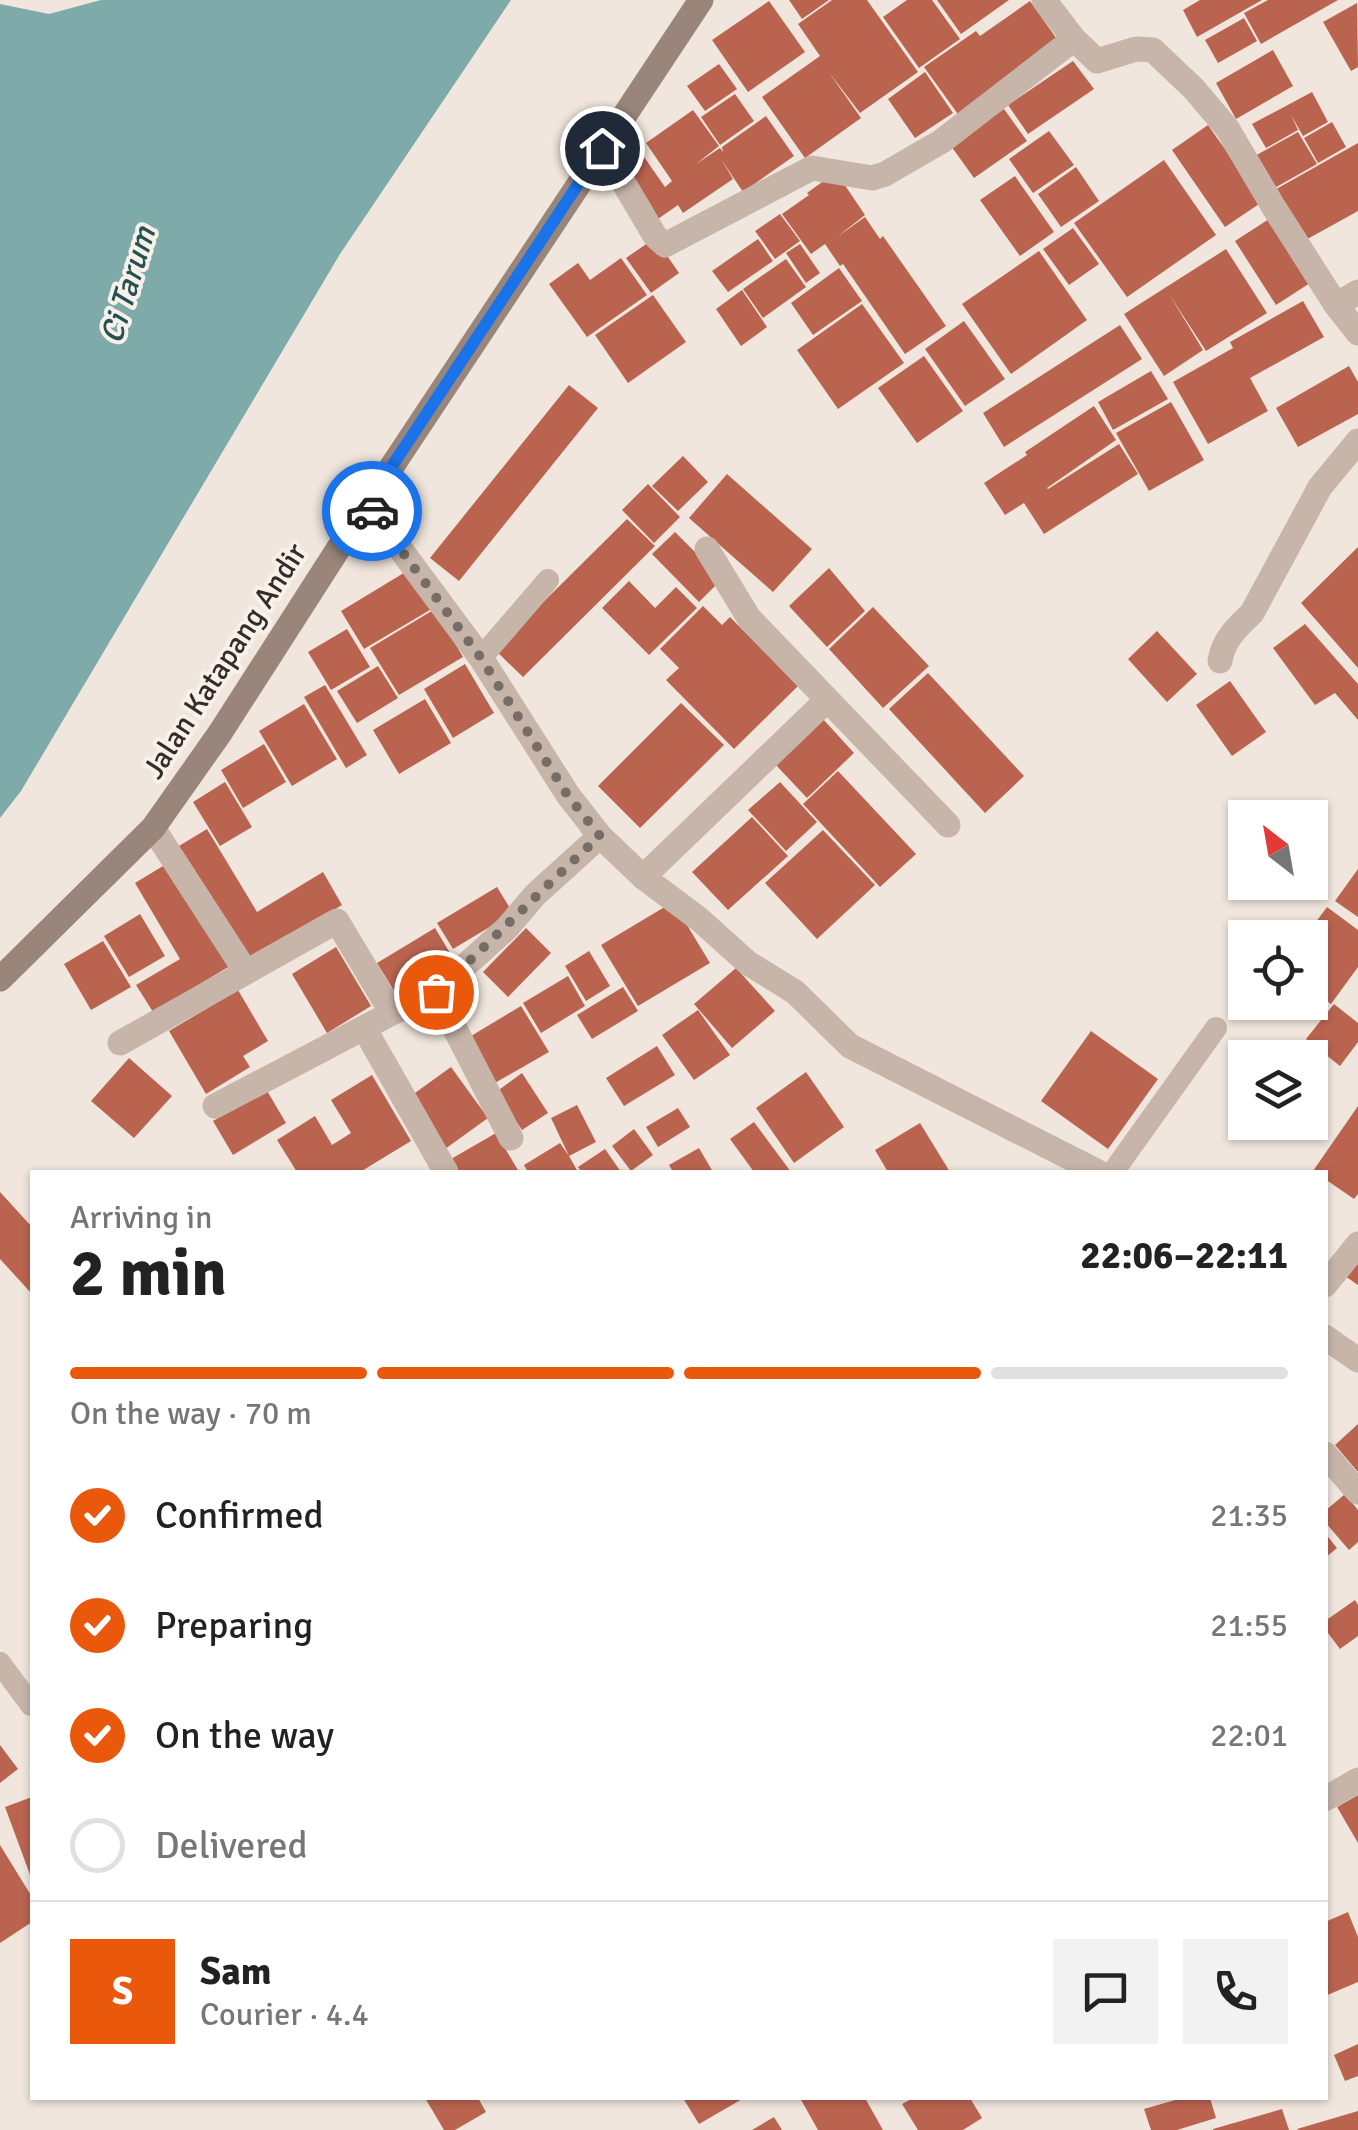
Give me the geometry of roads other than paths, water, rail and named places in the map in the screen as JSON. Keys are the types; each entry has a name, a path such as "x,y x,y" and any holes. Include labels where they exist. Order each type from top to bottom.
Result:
{"street":[{"name":"Jalan Katapang Andir","path":"0,979 153,828 220,734 367,504 701,0"},
{"path":"1044,0 1074,40 1096,60 1136,48 1153,50 1194,89 1227,128 1273,206 1347,298 1358,333"},
{"path":"602,148 664,246 812,168 872,178 885,174 942,141 1074,40"},
{"path":"1220,661 1222,649 1235,628 1252,613 1320,487 1358,441"},
{"path":"367,504 481,658 568,796 600,836 643,877 699,918 748,963 796,992 850,1046 1094,1170"},
{"path":"706,549 750,618 948,825"},
{"path":"643,877 827,700"},
{"path":"153,828 246,972"},
{"path":"215,1106 436,992 600,836"},
{"path":"120,1043 337,921 392,1012"},
{"path":"436,992 512,1138"},
{"path":"364,1028 445,1170"},
{"path":"1328,1282 1358,1244"},
{"path":"1328,1339 1358,1360"},
{"path":"1328,1457 1358,1492"},
{"path":"1328,1797 1358,1780"}],"lane":[{"path":"481,658 548,580"},
{"path":"1114,1170 1216,1028"},
{"path":"0,1662 30,1703"}],"water":[{"name":"Ci Tarum","path":"101,0 511,0 340,254 21,791 0,818 0,4 49,14"}]}
